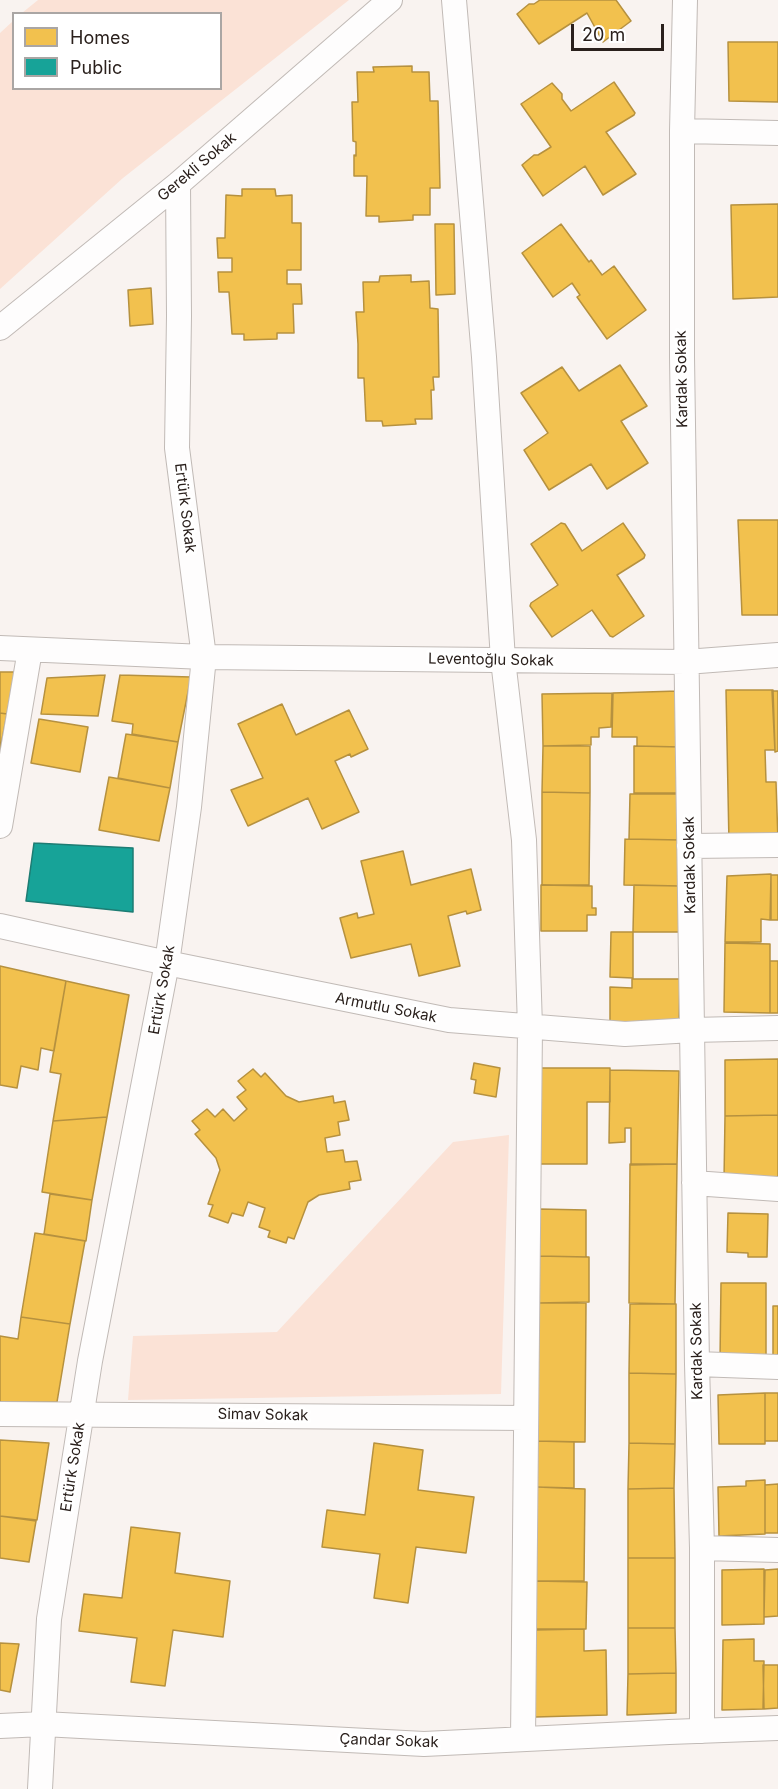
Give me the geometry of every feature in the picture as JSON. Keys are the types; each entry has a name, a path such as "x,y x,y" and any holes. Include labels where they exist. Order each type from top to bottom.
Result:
{"street":[{"name":"Gerekli Sokak","path":"0,328 178,184 390,0"},
{"path":"454,0 484,357 503,660 524,840 530,1027 523,1739"},
{"name":"Kardak Sokak","path":"685,0 682,131 682,357 697,1364 702,1548 702,1731"},
{"path":"682,131 778,133"},
{"name":"Ertürk Sokak","path":"40,1789 50,1619 90,1361 167,963 189,807 204,657 177,448 178,184"},
{"path":"0,648 30,650 0,826"},
{"name":"Leventoğlu Sokak","path":"30,650 204,657 686,662 778,655"},
{"path":"689,846 778,844"},
{"name":"Armutlu Sokak","path":"0,926 167,963 449,1020 625,1034 778,1028"},
{"path":"694,1183 778,1189"},
{"path":"697,1364 778,1367"},
{"name":"Simav Sokak","path":"0,1414 526,1418"},
{"path":"702,1548 778,1550"},
{"name":"Çandar Sokak","path":"0,1726 43,1724 423,1744 778,1728"}],"shaded area":[{"path":"38,0 349,0 123,178 0,289 0,33 12,22 12,90 222,90 222,12 23,12"},
{"path":"509,1135 501,1394 128,1400 133,1336 277,1332 453,1142"}],"building: Homes":[{"path":"540,0 616,0 631,21 603,42 587,13 539,44 517,14 529,4"},
{"path":"728,42 778,42 778,102 729,101"},
{"path":"412,66 412,72 429,72 430,101 438,101 440,188 430,188 430,215 413,215 413,220 379,222 379,216 366,216 367,176 354,176 356,142 353,141 352,102 358,102 357,72 374,72 373,67"},
{"path":"614,82 635,113 606,132 636,174 603,195 585,166 543,196 522,165 534,155 551,147 521,104 552,83 562,94 562,99 571,111"},
{"path":"242,189 275,189 276,196 292,195 292,223 301,223 301,270 287,270 287,284 301,284 302,304 293,304 294,333 277,333 277,339 244,340 244,334 232,334 229,292 219,292 218,272 232,272 232,258 218,258 217,238 225,238 226,195 242,196"},
{"path":"778,204 778,297 733,299 731,205"},
{"path":"435,224 454,224 455,294 436,295"},
{"path":"561,224 589,262 591,260 602,275 614,266 646,310 607,339 577,297 580,295 572,283 553,297 522,253"},
{"path":"411,275 411,282 429,281 430,308 438,309 439,377 433,377 432,419 415,419 416,424 383,426 382,421 366,421 364,378 358,378 356,312 364,312 363,282 379,282 380,276"},
{"path":"151,288 153,324 130,326 128,290"},
{"path":"620,365 647,406 621,421 648,463 607,489 591,464 549,490 524,450 548,433 521,393 562,367 579,391"},
{"path":"738,520 778,520 778,615 742,615"},
{"path":"561,523 565,524 582,551 623,523 645,555 644,558 617,575 644,616 613,637 592,610 552,637 530,606 531,603 558,585 531,544"},
{"path":"0,672 15,672 7,714 0,713"},
{"path":"105,675 98,716 41,714 47,678"},
{"path":"120,675 191,677 178,742 132,734 133,724 112,721"},
{"path":"726,690 773,690 775,750 765,750 766,782 776,782 778,841 729,844"},
{"path":"678,691 681,747 637,746 637,737 612,737 613,693"},
{"path":"772,691 778,691 778,751 775,752"},
{"path":"612,693 611,727 599,728 599,737 591,737 591,745 543,746 542,694"},
{"path":"282,704 296,735 349,710 368,749 335,761 359,812 322,829 308,798 248,826 231,790 263,778 238,724"},
{"path":"0,713 7,714 0,750"},
{"path":"39,719 88,727 80,772 31,763"},
{"path":"126,734 178,742 170,788 118,778"},
{"path":"543,746 590,746 590,793 542,792"},
{"path":"634,746 681,747 681,793 634,793"},
{"path":"109,777 170,788 159,841 99,830"},
{"path":"542,792 590,793 589,885 542,885"},
{"path":"630,794 681,794 681,840 629,839"},
{"path":"625,839 681,840 680,886 624,885"},
{"path":"403,851 411,885 471,869 481,910 448,916 460,966 419,976 411,944 351,958 340,918 357,913 358,918 374,914 361,861"},
{"path":"771,874 770,920 761,919 761,942 725,942 727,876"},
{"path":"771,875 778,875 778,920 771,920"},
{"path":"541,885 592,886 592,908 596,908 596,915 587,915 587,931 541,931"},
{"path":"634,885 680,886 680,932 633,932"},
{"path":"611,932 633,932 633,978 610,977"},
{"path":"725,943 770,944 770,1013 724,1012"},
{"path":"770,961 778,961 778,1013 770,1013"},
{"path":"0,966 66,981 54,1051 41,1048 38,1070 21,1066 17,1088 0,1085"},
{"path":"632,979 680,979 679,1022 610,1025 610,987 632,988"},
{"path":"66,981 129,995 107,1117 53,1121 61,1074 50,1072"},
{"path":"778,1059 778,1115 725,1116 725,1060"},
{"path":"474,1063 500,1068 496,1097 474,1093 476,1080 471,1079"},
{"path":"541,1068 610,1068 610,1102 587,1102 587,1164 539,1164"},
{"path":"253,1069 261,1077 265,1073 286,1096 299,1102 333,1096 334,1103 345,1101 349,1120 338,1122 340,1135 325,1138 327,1152 343,1150 345,1162 357,1161 361,1180 349,1182 350,1189 319,1195 308,1202 294,1239 288,1237 286,1243 268,1237 270,1231 259,1227 265,1208 248,1202 243,1216 232,1213 228,1223 209,1216 213,1205 208,1204 220,1170 216,1158 195,1134 200,1130 192,1121 207,1109 215,1117 223,1109 234,1121 247,1109 237,1097 246,1090 238,1081"},
{"path":"610,1070 679,1071 677,1164 631,1165 631,1128 625,1128 625,1142 609,1143"},
{"path":"778,1115 778,1180 724,1180 725,1116"},
{"path":"107,1117 92,1200 42,1192 53,1121"},
{"path":"630,1164 677,1164 675,1304 629,1303"},
{"path":"50,1194 92,1200 86,1241 44,1234"},
{"path":"539,1209 586,1210 586,1257 538,1256"},
{"path":"728,1213 768,1214 767,1257 748,1257 748,1253 727,1252"},
{"path":"35,1233 85,1241 70,1324 21,1317"},
{"path":"538,1256 589,1257 589,1302 537,1303"},
{"path":"721,1283 766,1283 766,1360 720,1360"},
{"path":"538,1303 586,1303 585,1442 537,1441"},
{"path":"630,1304 676,1304 676,1374 629,1373"},
{"path":"773,1306 778,1306 778,1358 773,1358"},
{"path":"21,1317 70,1324 57,1402 0,1402 0,1336 18,1339"},
{"path":"629,1373 676,1374 675,1444 629,1443"},
{"path":"765,1393 765,1444 719,1444 718,1395"},
{"path":"765,1393 778,1393 778,1441 765,1441"},
{"path":"0,1440 49,1443 37,1520 0,1516"},
{"path":"537,1441 574,1442 574,1488 536,1487"},
{"path":"374,1443 423,1450 418,1490 474,1497 466,1553 416,1547 408,1603 374,1598 380,1554 322,1547 327,1510 365,1515"},
{"path":"629,1443 675,1444 674,1488 628,1489"},
{"path":"765,1480 765,1534 719,1536 718,1487 746,1486 746,1481"},
{"path":"778,1484 778,1533 765,1533 765,1485"},
{"path":"537,1487 585,1489 584,1581 536,1581"},
{"path":"674,1488 675,1558 628,1558 628,1489"},
{"path":"0,1516 36,1521 29,1562 0,1558"},
{"path":"131,1527 180,1533 175,1573 230,1581 223,1637 173,1630 165,1686 131,1682 137,1638 79,1631 84,1594 122,1598"},
{"path":"628,1558 675,1558 675,1628 628,1628"},
{"path":"764,1569 764,1624 722,1625 722,1570"},
{"path":"778,1569 778,1616 764,1617 765,1570"},
{"path":"534,1581 587,1582 586,1629 533,1629"},
{"path":"628,1628 675,1628 676,1673 628,1674"},
{"path":"584,1629 584,1651 606,1650 607,1715 535,1717 535,1630"},
{"path":"754,1639 754,1661 764,1661 763,1709 722,1710 723,1640"},
{"path":"0,1643 19,1644 10,1692 0,1690"},
{"path":"763,1665 778,1665 778,1708 764,1709"},
{"path":"676,1673 676,1713 627,1715 628,1674"}],"building: Public":[{"path":"34,843 133,848 133,912 26,901"}]}
